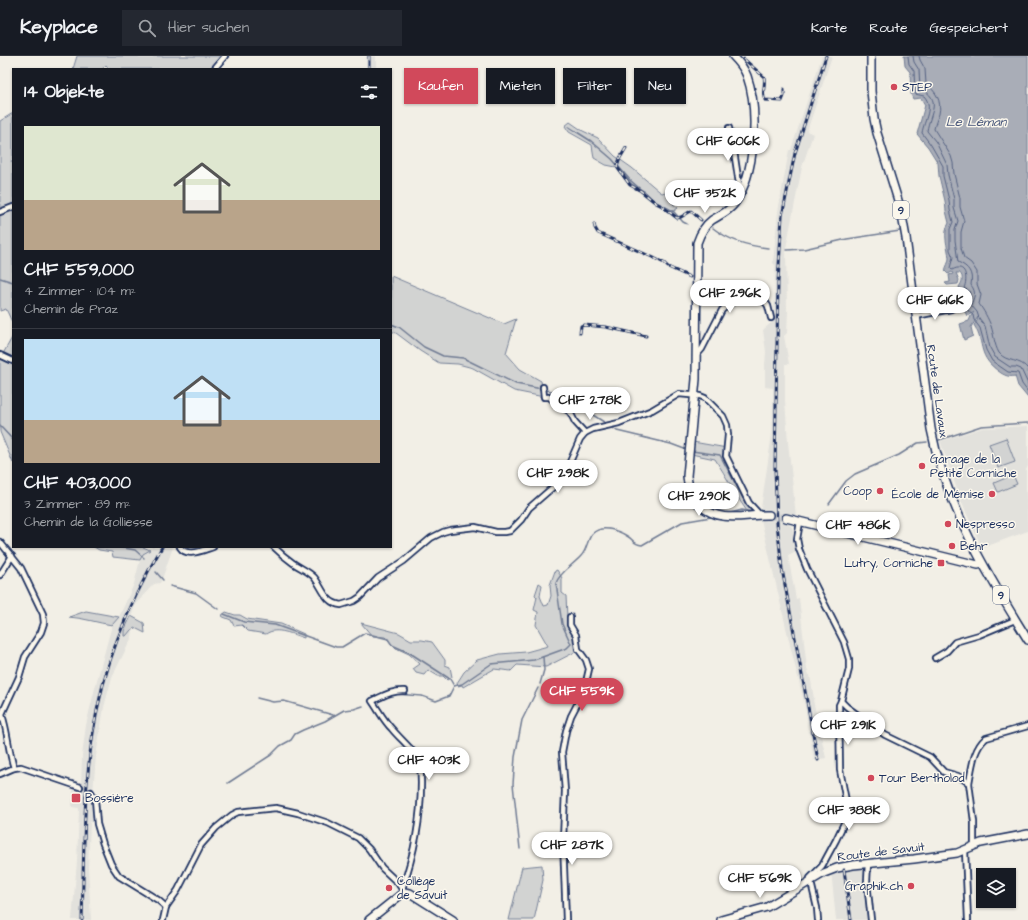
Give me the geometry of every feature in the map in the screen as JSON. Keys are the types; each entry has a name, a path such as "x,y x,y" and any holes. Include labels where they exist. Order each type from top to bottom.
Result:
{"street":[{"path":"215,68 226,56"},
{"path":"733,56 743,66 748,77 753,105 754,136 750,166 742,190 731,208 711,221 702,230 697,243 696,357 687,476 688,486 694,499 701,507 713,514 723,517 770,515"},
{"name":"Route de Lavaux","path":"871,56 871,91 876,133 901,210 934,445 940,466 965,530 982,564 1028,640"},
{"path":"729,128 739,184 742,190"},
{"path":"0,212 12,207"},
{"path":"696,357 702,349 722,310 730,303 749,292 756,294 764,300 769,309 771,318"},
{"path":"916,316 951,309"},
{"path":"0,355 12,361"},
{"path":"544,392 570,412 575,422 585,433"},
{"path":"275,548 294,564 308,572 314,578 327,598 341,606 360,597 378,578 404,561 431,538 443,532 475,527 496,532 508,531 521,520 529,508 548,492 566,472 580,439 585,433 652,410 675,395 687,394 705,398 722,416 727,425 728,436 726,456 750,503 760,515"},
{"path":"786,518 978,565 982,564"},
{"path":"800,522 797,539 799,550 844,642 849,659 849,669 839,705 840,770 847,806 844,821 836,840 822,866 810,878 817,908 818,920"},
{"path":"0,542 21,568 43,614 44,623 41,632 25,657 19,677 1,716 7,731 9,755 14,768"},
{"path":"181,548 184,551 190,552 208,548"},
{"path":"0,575 12,556"},
{"path":"566,920 563,841 565,811 562,752 566,731 571,716 584,691 589,669 586,660 578,650 576,636 570,625 570,617"},
{"path":"935,658 947,651 955,642 979,635 1015,620"},
{"path":"369,920 403,891 414,848 419,817 421,801 421,775 418,760 390,728 372,701 391,692 400,690 405,691"},
{"path":"841,701 857,715 885,735 930,757 944,772 958,776 969,783"},
{"path":"974,846 974,822 969,783 977,748 986,738 1028,726"},
{"path":"0,774 14,768 21,767 80,787"},
{"path":"91,792 95,799 97,824 111,864 119,876 166,907"},
{"path":"163,920 166,907 181,884 202,845 216,828 238,812 276,808 298,812 358,838 369,848 382,868 398,883 403,891 410,892 453,920"},
{"name":"Route de Savuit","path":"721,920 766,907 810,880 837,868 957,853 985,842 1028,834"},
{"path":"966,850 968,920"},
{"path":"868,863 867,882 871,920"}],"shaded area":[{"path":"77,56 225,56 215,68 109,68 106,65 103,68 73,68"},
{"path":"366,56 376,56 376,68 366,68"},
{"path":"822,56 832,56 807,131 813,134 802,167 786,248 788,311 787,333 784,336 789,364 785,364 785,400 796,516 786,517 786,520 793,529 798,551 788,556 796,599 799,598 807,669 810,675 813,700 826,758 814,760 804,702 760,515 772,434 773,401 773,388 765,387 766,352 763,330 774,320 775,265 773,263 778,212 789,150 791,150"},
{"path":"12,114 12,322 6,309 0,311 0,121"},
{"path":"570,122 583,131 598,138 615,156 659,191 662,193 665,192 676,199 673,204 678,208 674,211 655,201 646,192 632,184 616,167 606,165 594,158 592,145 569,132 565,126"},
{"path":"392,276 504,324 516,319 506,353 520,369 541,381 544,397 514,391 473,368 458,364 439,363 392,331"},
{"path":"12,338 12,461 0,432 0,359"},
{"name":"École de Mémise","path":"1028,426 1028,466 1026,470 1026,487 1028,531 982,548 961,501 940,441 982,428"},
{"path":"1006,438 1015,462 998,468 989,444"},
{"path":"693,442 727,448 726,456 749,503 758,511 749,514 715,459 691,454"},
{"path":"1013,475 1017,484 998,492 994,483"},
{"path":"96,548 145,548 150,550 143,554 140,560 113,557 112,552"},
{"path":"151,548 173,548 160,583 154,584 135,606 130,620 133,630 132,637 112,677 104,707 96,756 92,822 90,822 88,867 91,920 72,920 77,861 79,811 79,808 72,807 73,790 79,792 81,786 82,756 86,725 112,625 119,617 134,584 143,554"},
{"path":"557,570 562,578 562,593 566,596 567,617 574,636 577,651 546,667 517,665 511,671 494,669 463,687 462,685 458,686 457,683 464,672 477,660 500,654 526,652 548,646 536,625 538,612 534,610 537,597 535,595 539,583 542,585 540,596 544,606 548,605 551,596 550,585 555,571"},
{"path":"86,611 119,617 112,625 69,617"},
{"path":"226,612 240,615 247,619 281,624 304,634 304,638 280,631 266,634 248,631 242,625 234,626 231,620 221,616"},
{"path":"131,616 144,623 145,633 135,628 124,636 124,631"},
{"path":"361,623 399,633 411,640 432,642 445,660 445,665 450,667 452,677 447,680 443,676 438,676 428,670 424,675 416,673 413,669 420,664 409,654 396,648 385,637 372,636"},
{"path":"868,863 871,920 836,920 831,870"},
{"path":"542,865 543,880 534,920 509,920 522,867"}],"water":[{"name":"Le Léman","path":"904,56 1028,56 1028,398 1018,386 1015,376 1006,376 993,367 988,361 974,325 978,317 971,327 973,336 964,340 960,324 969,321 974,312 967,316 961,303 966,295 961,292 959,287 962,280 960,273 956,273 959,280 958,284 947,285 945,283 950,282 949,275 953,274 952,272 948,274 945,271 949,260 946,231 949,223 939,176 938,163 928,147 917,134 925,105 921,98 913,99 911,94 910,72 905,66"}],"waterway":[{"path":"569,127 591,141 612,159 630,180 655,202 674,212 683,222 687,224"},
{"path":"713,228 725,236 739,242 768,248"},
{"path":"787,250 804,249 847,239 900,231"},
{"path":"0,278 12,282"},
{"path":"392,324 399,327 424,347 443,356 463,358 516,384 557,392 607,424"},
{"path":"939,440 981,426 1028,423"},
{"path":"0,426 12,439"},
{"path":"610,426 617,431 671,444 687,450"},
{"path":"829,504 846,481 855,474 899,455 918,443 927,442"},
{"path":"692,451 720,455 746,504 753,512"},
{"path":"730,513 742,510 753,512"},
{"path":"454,686 462,684 491,664 534,660 567,648 571,644 562,624 556,583 564,572 583,554 590,536 596,531 600,529 614,530 630,537 635,543 642,545 682,522 711,517"},
{"path":"124,548 135,550 144,558"},
{"path":"156,572 163,580"},
{"path":"170,586 196,593 218,609"},
{"path":"224,614 244,622 275,625 336,647 342,647 365,633 388,639 392,645 410,653 450,679 454,686"},
{"path":"540,684 544,670 543,657"},
{"path":"395,694 422,696 436,701 449,696 454,686"},
{"path":"520,849 513,784 515,757 522,720 538,688"},
{"path":"257,698 273,702 284,701 333,715"},
{"path":"228,783 271,755 280,746 291,740 295,734 325,721 344,710 363,706"}],"tunnel":[{"path":"769,515 786,518"},
{"path":"80,787 91,792"}],"railway":[{"path":"369,56 369,68"},
{"path":"818,760 782,569 777,523 775,468 778,282 782,216 795,153 826,56"},
{"path":"744,59 764,77 763,95 765,100 782,101 784,89"},
{"path":"626,148 617,167 630,185 641,191 677,218 691,211 701,220"},
{"path":"594,224 598,233 652,257 664,263 668,267 690,277"},
{"path":"580,333 581,326 584,325 606,327 646,336"},
{"path":"82,920 84,826 87,779 97,708 118,637 138,591 161,548"},
{"path":"844,870 851,920"}],"place":[{"name":"STEP","path":"894,87"},
{"name":"Garage de la Petite Corniche","path":"922,466"},
{"name":"Coop","path":"880,491"},
{"name":"École de Mémise","path":"992,494"},
{"name":"Nespresso","path":"948,524"},
{"name":"Behr","path":"952,546"},
{"name":"Lutry, Corniche","path":"941,563"},
{"name":"Tour Bertholod","path":"871,778"},
{"name":"Bossière","path":"76,798"},
{"name":"Graphik.ch","path":"911,886"},
{"name":"Collège de Savuit","path":"389,888"}]}
